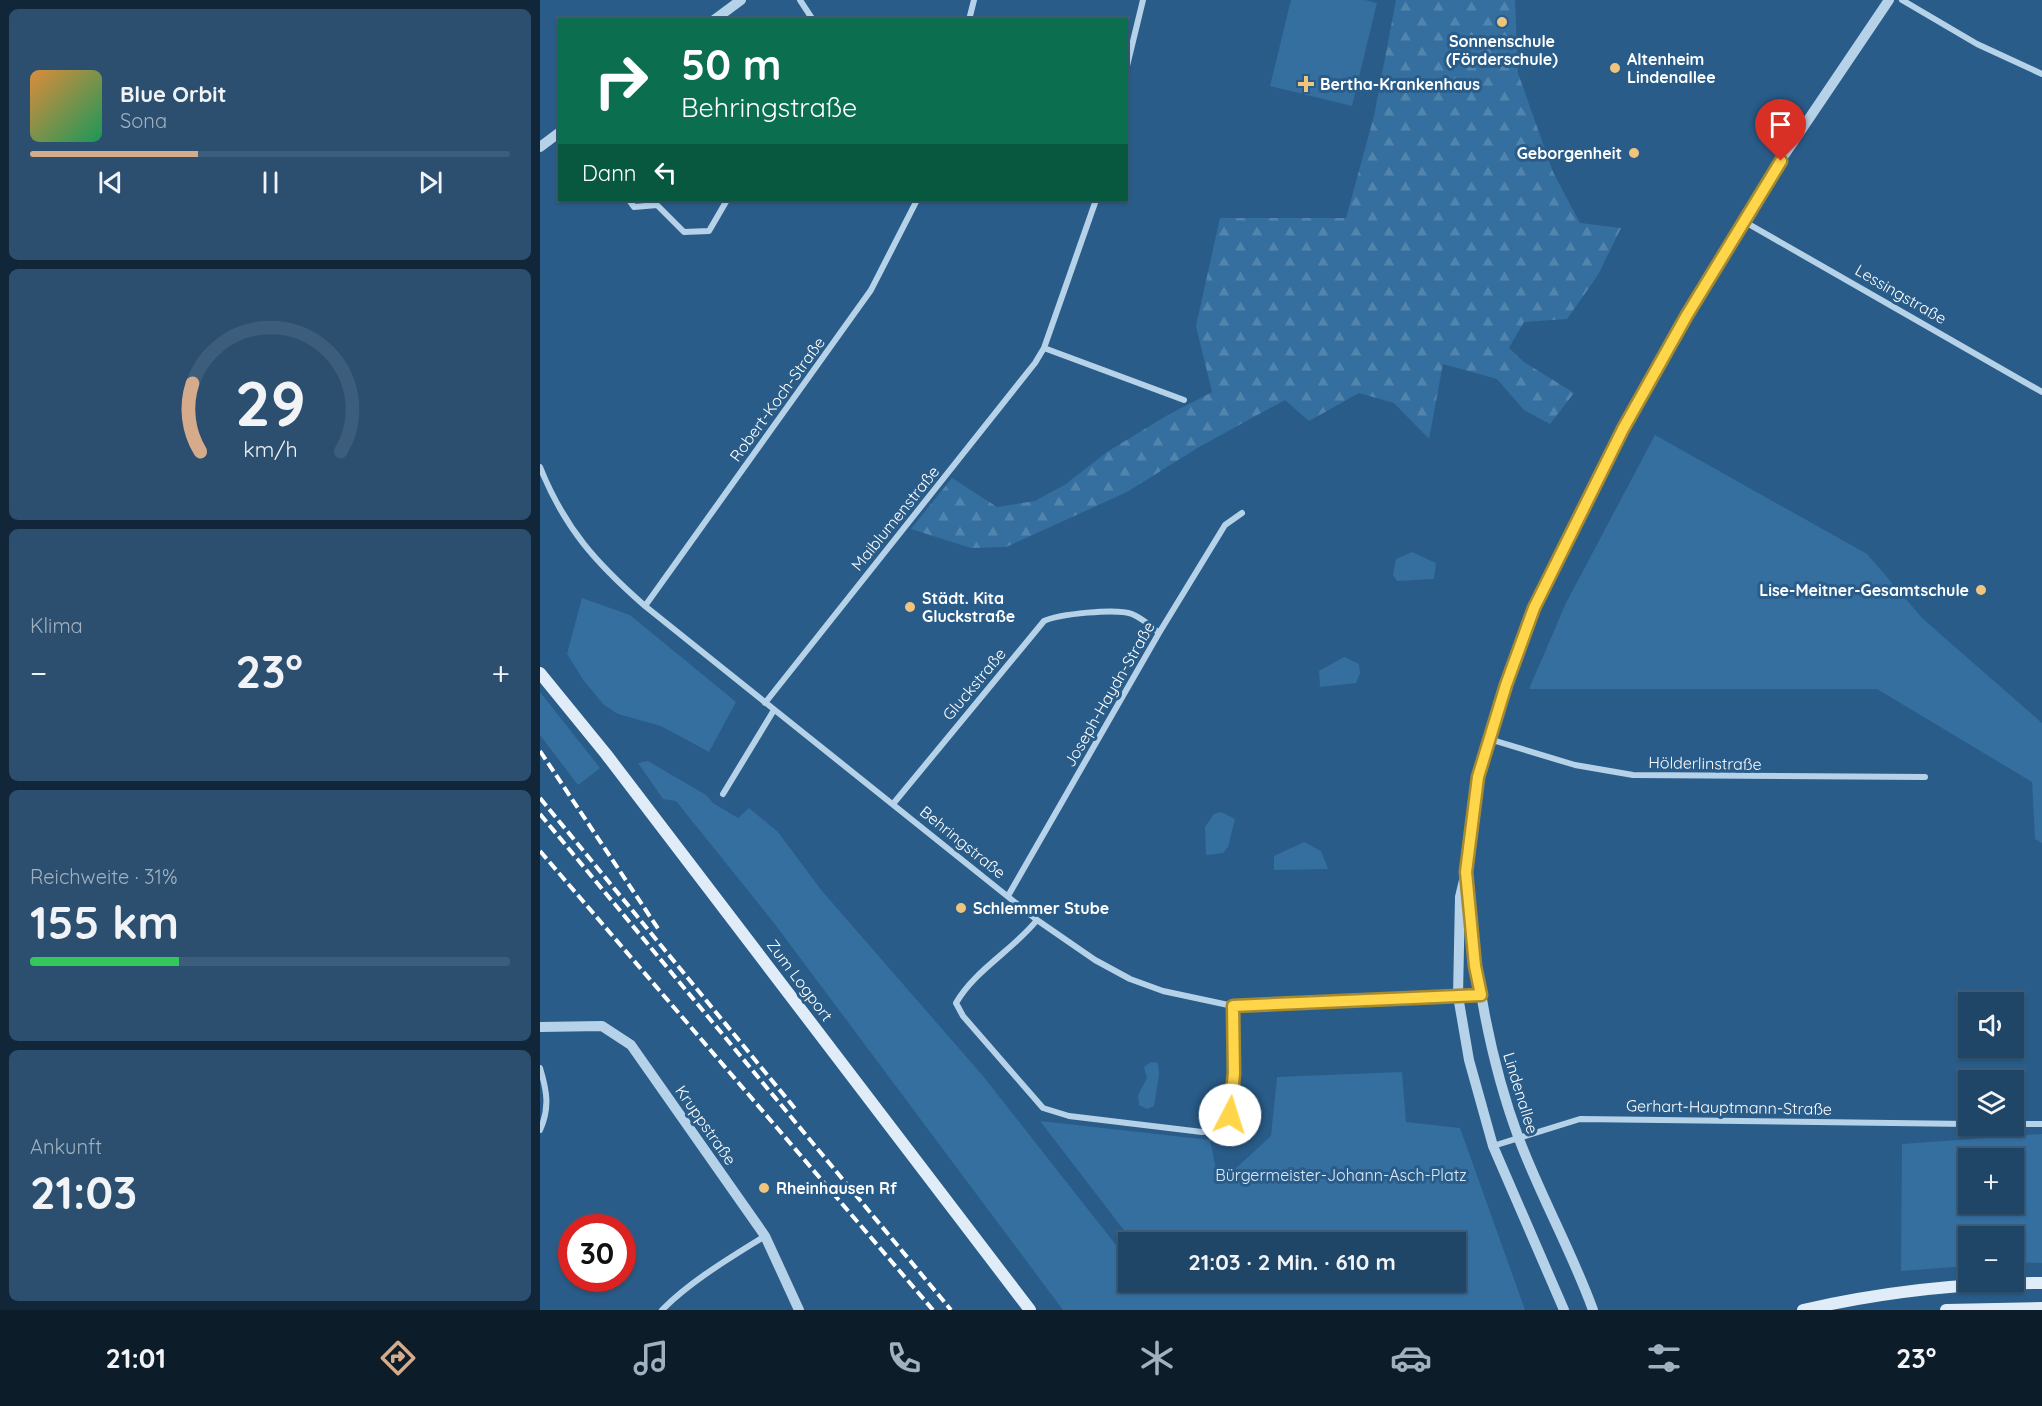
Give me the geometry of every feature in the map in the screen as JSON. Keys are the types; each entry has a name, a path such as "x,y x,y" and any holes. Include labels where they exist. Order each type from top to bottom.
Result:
{"main road":[{"name":"Zum Logport","path":"540,673 620,773 1030,1310"},
{"path":"1803,1310 1867,1295 1927,1288 2042,1283"},
{"path":"1946,1310 2042,1308"}],"street":[{"path":"717,18 741,0"},
{"path":"800,0 812,18"},
{"path":"970,18 974,0"},
{"path":"1128,62 1143,0"},
{"name":"Lindenallee","path":"1562,1308 1493,1146 1469,1060 1458,996 1460,897 1466,872 1475,792 1489,739 1534,608 1623,429 1687,315 1777,166 1889,0"},
{"path":"1902,0 1977,44 2042,74"},
{"path":"540,147 558,134"},
{"path":"630,201 634,207 657,205 684,232 709,231 727,201"},
{"name":"Robert-Koch-Straße","path":"645,606 871,291 916,201"},
{"name":"Maiblumenstraße","path":"765,703 1028,372 1044,348 1090,224 1096,201"},
{"name":"Lessingstraße","path":"1745,222 2042,392"},
{"path":"1044,348 1184,400"},
{"name":"Behringstraße","path":"540,467 565,521 592,556 645,606 1037,920 1095,960 1130,979 1163,991 1233,1006 1481,995"},
{"name":"Joseph-Haydn-Straße","path":"1008,896 1159,633 1225,525 1242,513"},
{"name":"Gluckstraße","path":"893,804 1044,621 1055,616 1122,612 1144,620 1159,633"},
{"path":"723,794 774,710"},
{"name":"Hölderlinstraße","path":"1489,739 1575,765 1632,775 1925,777"},
{"name":"Lindenallee","path":"1466,872 1475,966 1499,1079 1518,1138 1591,1305"},
{"path":"1037,920 1025,935 963,990 956,1003 963,1016 1043,1108 1069,1116 1202,1132 1214,1130 1226,1122 1230,1115 1234,1073 1233,1006"},
{"name":"Kruppstraße","path":"540,1027 602,1026 631,1045 765,1236 799,1310"},
{"path":"540,1068 548,1098 547,1113 540,1130"},
{"name":"Gerhart-Hauptmann-Straße","path":"1493,1146 1580,1119 1958,1124"},
{"path":"2024,1124 2042,1124"},
{"path":"662,1310 676,1296 765,1236"},
{"path":"1591,1305 1601,1310"}],"green space":[{"path":"1291,0 1365,0 1377,3 1352,106 1270,86"},
{"path":"1396,0 1515,0 1518,73 1553,172 1580,223 1621,228 1598,275 1567,319 1524,322 1509,348 1524,362 1574,393 1550,424 1524,410 1497,379 1443,364 1429,439 1394,403 1359,393 1309,421 1285,400 1199,447 1127,492 1006,547 971,548 911,529 952,478 997,507 1035,501 1066,484 1107,452 1166,416 1212,392 1196,326 1220,218 1346,218 1374,116"},
{"path":"1655,435 1867,554 1923,619 2042,723 2042,843 2035,839 2032,782 1877,689 1529,689 1566,603"},
{"path":"1412,552 1436,563 1434,579 1397,581 1393,575 1396,559"},
{"path":"582,598 630,615 736,702 709,752 661,726 618,714 604,705 584,681 567,654"},
{"path":"1344,657 1359,664 1360,673 1356,683 1320,687 1319,671"},
{"path":"540,692 600,768 578,785 540,735"},
{"name":"Bürgermeister-Johann-Asch-Platz","path":"648,761 706,795 713,803 738,818 749,808 778,832 822,891 983,1076 1116,1245 1118,1249 1118,1292 1466,1292 1466,1232 1125,1232 1040,1121 1210,1140 1216,1169 1235,1169 1271,1136 1277,1077 1402,1072 1406,1122 1460,1128 1525,1310 1063,1310 774,923 676,801 663,799 638,763"},
{"path":"1221,812 1235,819 1228,847 1223,853 1206,855 1205,827 1214,814"},
{"path":"1304,842 1321,851 1328,869 1274,870 1274,856"},
{"path":"1151,1062 1158,1063 1159,1075 1154,1106 1147,1109 1139,1105 1138,1095 1147,1078 1144,1067"},
{"path":"2042,1134 2042,1263 2024,1262 2024,1226 1958,1226 1958,1267 1901,1271 1902,1144"}],"railway":[{"path":"540,751 659,930"},
{"path":"540,798 797,1111"},
{"path":"540,814 951,1310"},
{"path":"540,851 933,1310"}],"place":[{"name":"Sonnenschule (Förderschule)","path":"1502,22"},
{"name":"Altenheim Lindenallee","path":"1615,68"},
{"name":"Bertha-Krankenhaus","path":"1306,84"},
{"name":"Geborgenheit","path":"1634,153"},
{"name":"Lise-Meitner-Gesamtschule","path":"1981,590"},
{"name":"Städt. Kita Gluckstraße","path":"910,607"},
{"name":"Schlemmer Stube","path":"961,908"},
{"name":"Rheinhausen Rf","path":"764,1188"}],"route":[{"path":"1230,1115 1234,1073 1233,1006 1324,1004 1481,995 1475,966 1466,872 1478,777 1506,685 1534,608 1623,429 1687,315 1781,161"}]}
